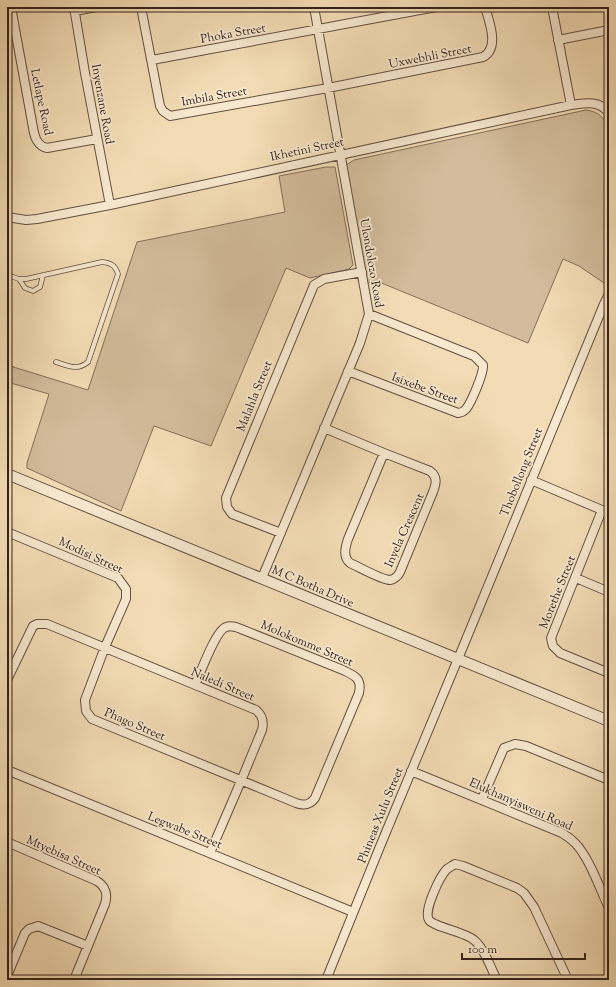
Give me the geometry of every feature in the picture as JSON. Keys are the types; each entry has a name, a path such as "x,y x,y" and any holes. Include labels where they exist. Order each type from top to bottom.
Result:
{"street":[{"name":"Letlape Road","path":"11,7 34,133 37,141 39,144 47,148 97,139"},
{"path":"74,9 96,7"},
{"name":"Imbila Street","path":"141,7 160,106 163,111 170,116 328,88"},
{"name":"Ulondolozo Road","path":"262,578 360,343 369,314 314,7"},
{"name":"Phoka Street","path":"152,60 436,7"},
{"name":"Uxwebhli Street","path":"328,88 483,57 488,54 492,44 485,7"},
{"path":"552,7 571,105"},
{"name":"Inyenzane Road","path":"74,9 110,205"},
{"path":"558,40 609,30"},
{"name":"Ikhetini Street","path":"7,217 26,220 37,219 110,205 571,105 594,103 602,106 609,113"},
{"name":"Malahla Street","path":"280,533 232,514 227,508 226,498 314,285 328,278 362,272"},
{"name":"Thobollong Street","path":"458,660 609,294"},
{"name":"Isixebe Street","path":"348,371 458,414 464,411 468,406 482,372 483,368 481,362 472,354 369,314"},
{"name":"Inyela Crescent","path":"324,428 430,471 435,476 436,483 400,572 391,580 382,578 350,564 347,560 345,551 348,539 384,453"},
{"name":"M C Botha Drive","path":"7,474 609,721"},
{"path":"531,480 606,512"},
{"name":"Morethe Street","path":"606,512 551,638 553,646 560,653 609,673"},
{"name":"Modisi Street","path":"7,532 121,580 126,589 126,599 105,647"},
{"path":"576,578 609,592"},
{"name":"Naledi Street","path":"7,680 30,631 33,626 41,623 51,625 256,710 261,715 263,721 262,730 210,853"},
{"name":"Molokomme Street","path":"195,685 218,633 230,626 241,628 343,670 356,676 360,684 359,693 312,802 308,804 300,804 241,781"},
{"name":"Phago Street","path":"105,647 86,700 86,711 88,716 123,733 241,781"},
{"name":"Phineas Xulu Street","path":"326,980 458,660"},
{"path":"482,799 504,748 515,744 526,746 609,780"},
{"name":"Legwabe Street","path":"7,770 353,912"},
{"name":"Elukhanyisweni Road","path":"411,771 562,833 576,843 587,860 609,908"},
{"name":"Mtyebisa Street","path":"7,842 97,881 103,886 107,894 105,904 88,946"},
{"path":"496,980 481,947 474,939 433,923 429,919 428,909 430,901 446,871 455,864 517,888 524,893 534,907 568,980"},
{"path":"7,976 25,933 32,927 38,926 88,946 74,980"}],"lane":[{"path":"7,275 19,279 26,279 102,262 110,263 116,268 118,274 88,362 77,368 56,362"},
{"path":"19,279 25,288 32,291 40,287 43,275"}],"shaded area":[{"path":"586,110 598,114 605,121 609,129 609,283 607,285 579,266 563,259 528,343 379,282 374,281 366,284 346,165 354,160"},
{"path":"326,167 335,167 353,265 349,269 310,278 286,268 211,446 154,426 121,511 27,468 27,463 49,394 7,382 7,365 88,390 137,242 285,212 279,176"}]}
